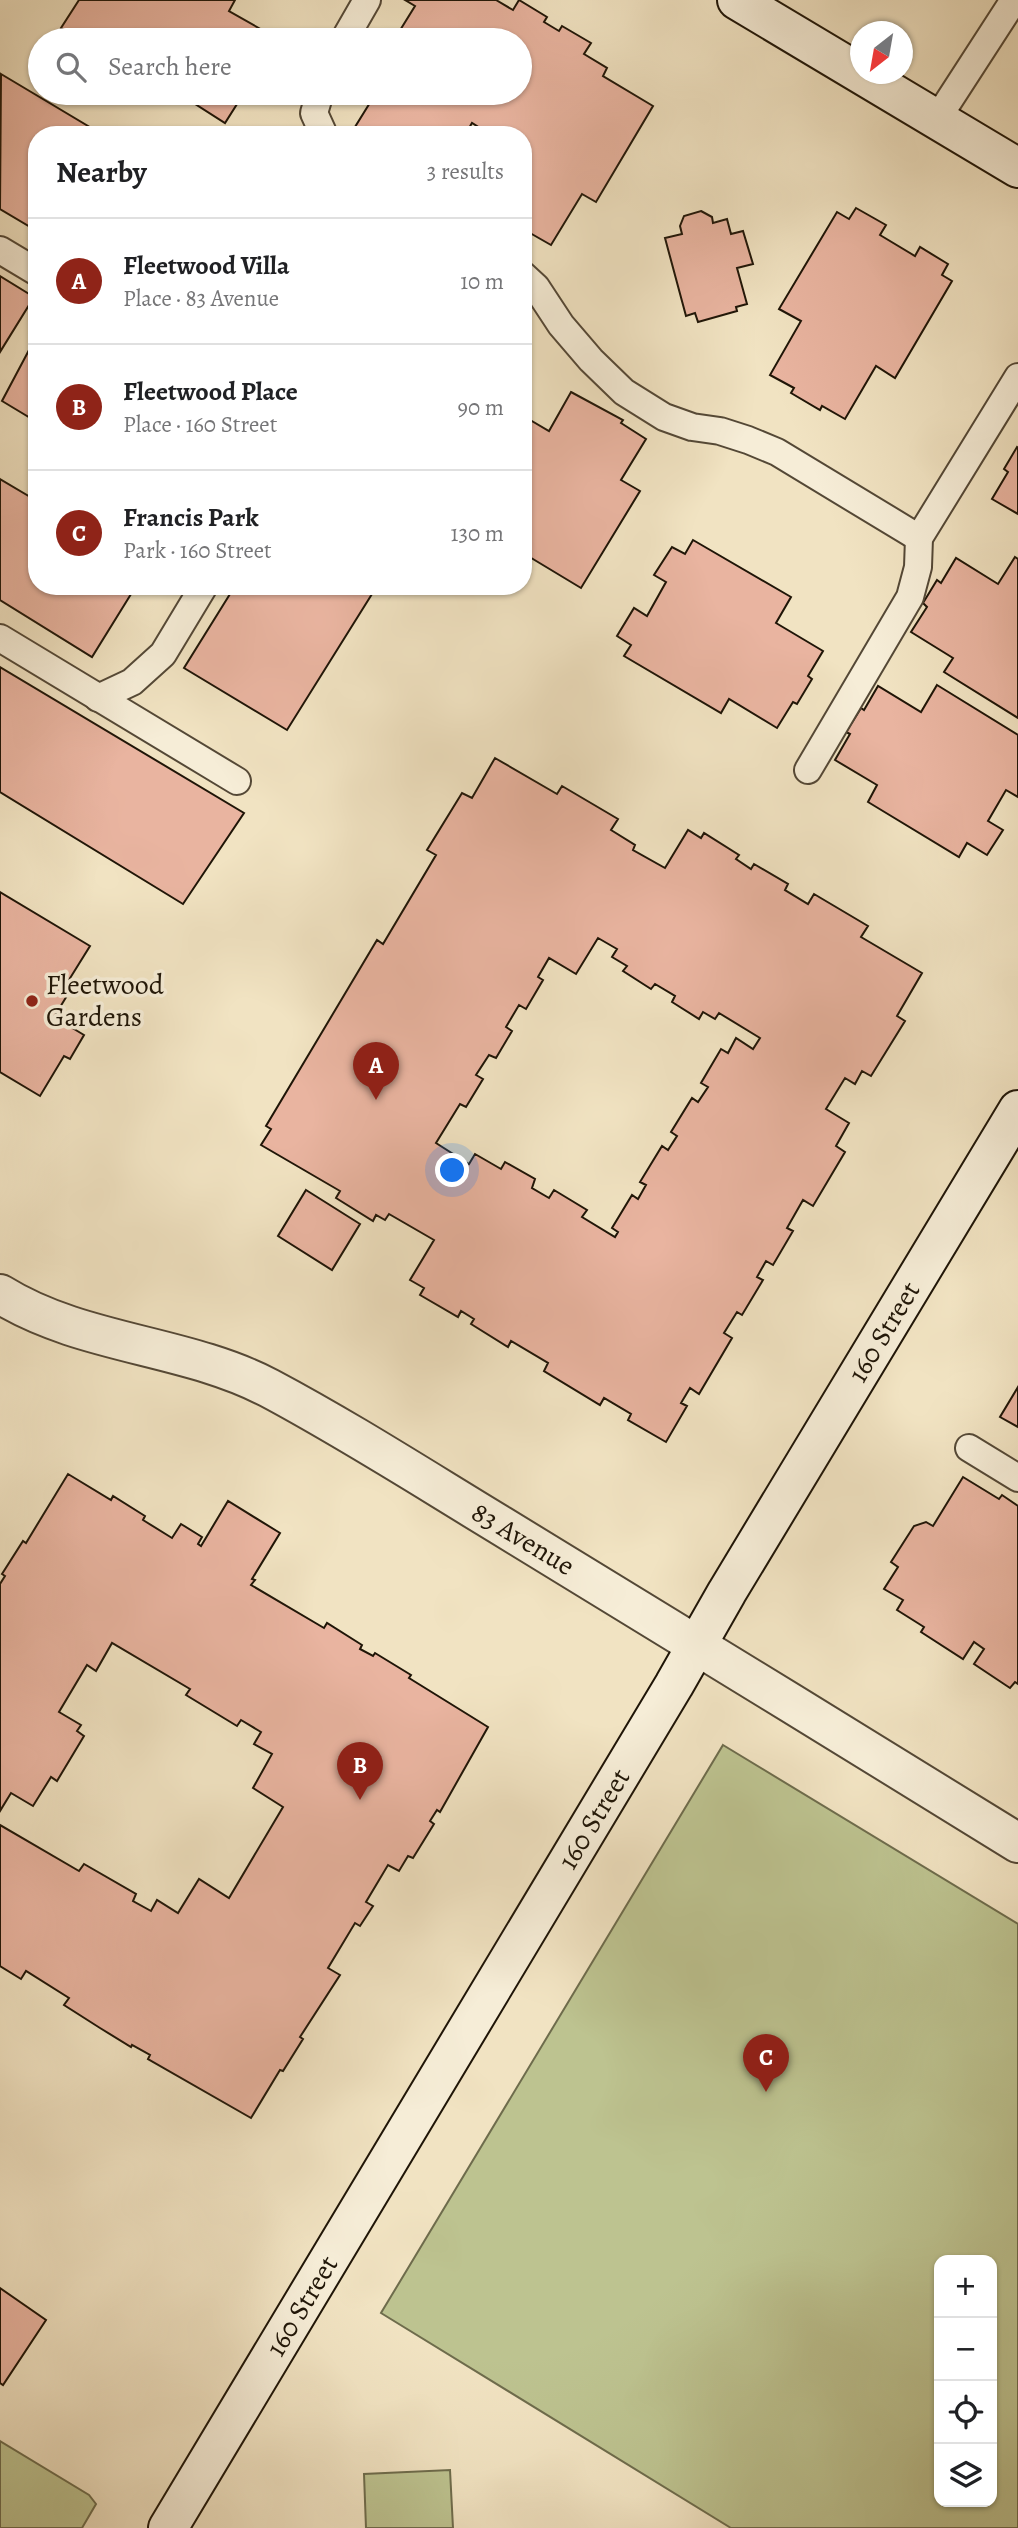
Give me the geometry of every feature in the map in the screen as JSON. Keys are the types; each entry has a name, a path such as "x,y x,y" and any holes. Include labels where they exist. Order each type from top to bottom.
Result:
{"street":[{"path":"737,0 1018,168"},
{"name":"160 Street","path":"168,2528 1018,1110"},
{"name":"83 Avenue","path":"0,1294 64,1323 237,1373 269,1388 416,1474 1018,1843"}],"lane":[{"path":"351,28 367,0"},
{"path":"937,119 1014,0"},
{"path":"316,105 314,113 320,126"},
{"path":"0,250 28,267"},
{"path":"532,283 561,325 591,360 624,392 664,417 692,427 748,440 777,453 919,538"},
{"path":"808,770 910,597 918,567 919,538 1018,377"},
{"path":"98,698 132,682 163,654 199,595"},
{"path":"0,639 237,781"},
{"path":"969,1448 1018,1478"}],"green space":[{"path":"723,1745 1018,1924 1018,2528 731,2528 381,2313"},
{"path":"0,2441 89,2495 96,2504 82,2528 0,2528"},
{"path":"450,2470 453,2528 366,2528 364,2474"}],"building":[{"path":"79,0 235,0 229,11 259,28 61,28"},
{"path":"405,0 496,0 513,10 519,0 547,17 544,22 559,31 562,26 591,43 584,54 607,68 603,76 653,106 596,202 582,194 551,245 532,234 532,126 477,126 472,123 470,126 356,126 369,105 532,105 532,28 401,28 415,6"},
{"path":"1,74 28,90 28,105 53,105 88,126 28,126 28,226 0,209"},
{"path":"197,105 236,105 225,123"},
{"path":"856,208 886,225 880,235 915,256 920,247 948,264 942,275 952,281 895,378 876,366 845,419 822,406 820,410 791,393 794,388 770,375 801,321 779,309 837,212 849,219"},
{"path":"701,211 712,217 713,223 727,219 731,234 743,231 753,264 737,268 747,304 736,307 737,311 698,322 695,313 686,316 665,238 682,234 680,226 684,216"},
{"path":"0,276 28,293 28,307 0,352"},
{"path":"28,352 28,417 2,401"},
{"path":"571,392 623,420 621,423 646,439 621,480 640,491 581,588 532,558 532,421 549,431"},
{"path":"1017,447 1018,514 992,499 1008,472 1004,469"},
{"path":"0,479 28,496 28,595 130,595 92,657 0,600"},
{"path":"693,540 791,597 776,623 823,651 808,676 812,679 797,704 793,702 777,728 729,699 721,713 624,656 631,645 617,636 634,608 647,616 666,582 654,575 672,547 685,554"},
{"path":"1015,557 1018,559 1018,718 944,672 953,658 911,632 927,607 923,603 937,580 941,583 956,558 998,584"},
{"path":"229,595 371,595 287,730 184,668"},
{"path":"0,667 244,813 183,904 0,792"},
{"path":"937,685 1018,735 1018,797 1006,790 988,821 1003,830 987,855 967,843 959,857 868,802 877,785 835,760 850,734 846,732 861,708 864,710 878,686 921,712"},
{"path":"495,758 557,794 562,786 618,819 611,830 635,845 633,850 665,868 688,830 701,838 704,833 739,855 736,859 751,869 754,864 788,884 785,890 808,904 814,894 868,926 861,937 922,973 897,1016 905,1021 871,1076 862,1071 855,1084 845,1078 826,1109 849,1123 836,1146 845,1152 813,1206 803,1200 787,1228 793,1231 773,1265 766,1261 757,1277 763,1280 742,1315 737,1312 724,1333 732,1338 699,1394 690,1388 681,1403 687,1406 666,1442 628,1420 631,1414 604,1398 600,1405 544,1371 548,1363 511,1341 508,1347 471,1324 474,1319 461,1311 458,1317 420,1295 424,1288 410,1280 434,1240 389,1214 385,1220 376,1215 373,1221 336,1198 340,1191 261,1145 271,1129 266,1126 377,940 383,944 436,855 427,850 462,793 472,798","holes":["598,938 617,949 612,957 627,966 623,971 651,989 655,984 675,996 672,1002 699,1019 703,1012 715,1019 719,1013 760,1038 753,1049 736,1038 728,1053 721,1049 701,1083 708,1087 698,1102 692,1098 671,1132 677,1136 668,1150 662,1146 640,1182 646,1185 638,1199 632,1195 612,1228 618,1232 615,1237 582,1217 587,1210 554,1190 549,1198 532,1188 535,1179 505,1162 501,1169 475,1154 469,1164 436,1143 460,1104 466,1107 483,1079 476,1075 489,1055 496,1058 512,1031 506,1027 519,1005 526,1009 543,980 538,977 549,958 576,974"]},
{"name":"Fleetwood Gardens","path":"0,892 90,946 67,983 73,986 54,1017 84,1035 70,1059 64,1056 40,1096 0,1072"},
{"path":"306,1190 360,1224 332,1270 278,1236"},
{"path":"1018,1387 1018,1427 1000,1417"},
{"path":"68,1474 111,1500 113,1496 145,1516 143,1520 172,1538 181,1524 202,1537 198,1544 201,1546 228,1501 280,1533 251,1585 324,1628 327,1623 362,1645 360,1649 373,1656 375,1653 411,1675 409,1678 488,1727 440,1812 437,1810 430,1821 434,1824 413,1858 408,1856 399,1871 388,1865 366,1902 373,1906 360,1926 355,1923 328,1968 340,1975 300,2037 303,2039 283,2071 280,2070 251,2118 148,2059 150,2055 132,2045 131,2047 64,2005 69,1998 26,1971 21,1979 0,1966 0,1825 79,1871 84,1864 136,1894 133,1901 151,1911 157,1900 178,1913 199,1879 229,1898 283,1807 253,1788 272,1754 254,1744 261,1732 241,1720 237,1726 186,1695 190,1689 112,1643 96,1671 87,1665 59,1712 81,1725 77,1731 84,1736 57,1781 51,1777 33,1806 11,1793 0,1811 0,1584 5,1576 2,1574 23,1541 26,1543"},
{"path":"963,1477 999,1499 1002,1495 1018,1506 1018,1684 1015,1682 1010,1688 974,1664 984,1649 974,1642 963,1659 921,1632 924,1627 897,1610 903,1600 884,1589 898,1567 891,1562 914,1526 926,1522 933,1526"},
{"path":"0,2288 46,2320 3,2385 0,2383"}],"place":[{"name":"Fleetwood Gardens","path":"32,1001"},
{"name":"Fleetwood Villa","path":"376,1100"},
{"name":"Fleetwood Place","path":"360,1800"},
{"name":"Francis Park","path":"766,2092"}]}
